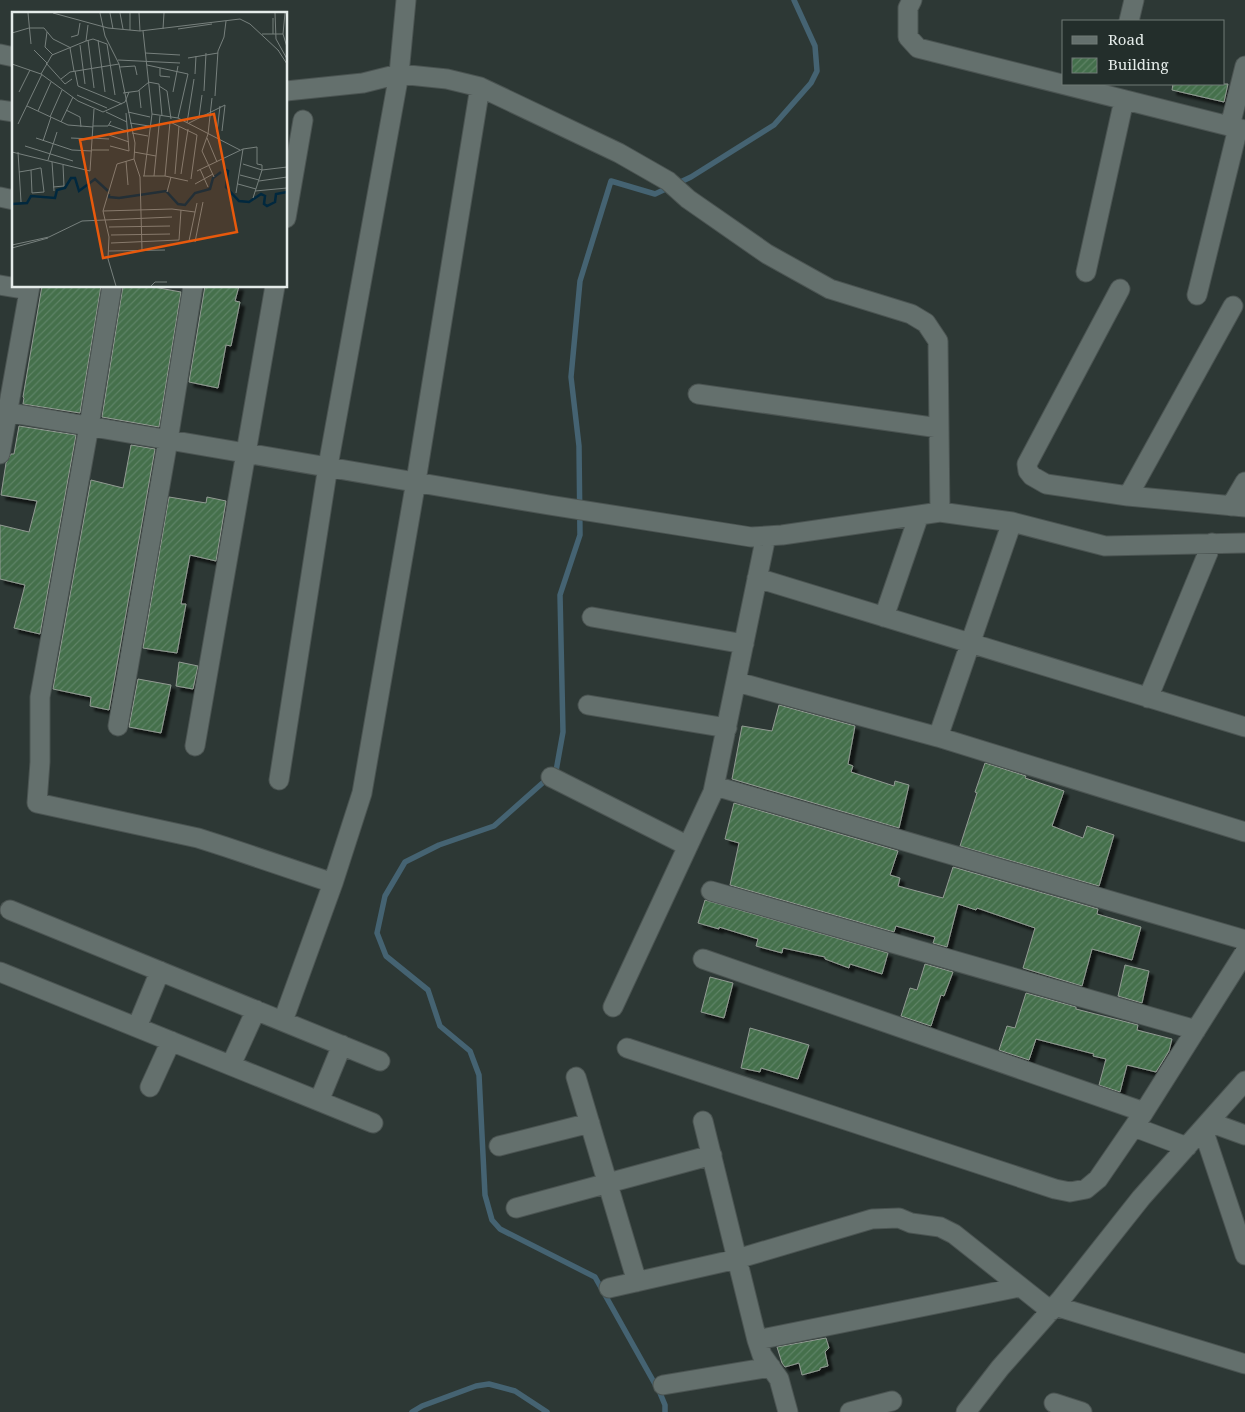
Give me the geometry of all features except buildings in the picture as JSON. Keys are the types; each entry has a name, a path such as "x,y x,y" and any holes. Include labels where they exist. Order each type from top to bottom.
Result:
{"street":[{"path":"279,780 328,466 399,74 406,0"},
{"path":"912,0 908,8 908,36 918,48 1062,81"},
{"path":"1129,20 1134,0"},
{"path":"1198,294 1238,128 1245,66"},
{"path":"288,91 363,83 399,74 447,79 480,87 619,153 668,181 688,200 767,254 830,289 911,314 926,323 938,341 940,512"},
{"path":"1078,85 1238,128"},
{"path":"283,1021 333,883 362,793 416,481 480,87"},
{"path":"1086,272 1117,94"},
{"path":"288,206 303,120"},
{"path":"0,454 6,412 7,374 29,288"},
{"path":"112,288 90,426 40,697 40,762 36,803 198,838 333,883"},
{"path":"118,726 193,288"},
{"path":"195,746 275,288"},
{"path":"1120,289 1028,464 1028,471 1032,476 1046,484 1128,496 1238,507 1245,482"},
{"path":"1128,496 1233,306"},
{"path":"698,394 939,428"},
{"path":"6,412 549,505 751,537 782,535 940,512 1012,522 1105,546 1245,543"},
{"path":"884,617 919,515"},
{"path":"938,737 1012,522"},
{"path":"613,1008 714,786 766,536"},
{"path":"1148,698 1212,543"},
{"path":"757,578 1245,727"},
{"path":"592,617 744,644"},
{"path":"736,682 938,737 1245,832"},
{"path":"588,705 727,728"},
{"path":"551,777 688,846"},
{"path":"714,786 1245,940"},
{"path":"711,891 1196,1030"},
{"path":"10,910 380,1061"},
{"path":"627,1048 1046,1186 1070,1192 1086,1189 1098,1179 1139,1119 1245,952"},
{"path":"703,959 1139,1119 1186,1147"},
{"path":"137,1027 160,971"},
{"path":"0,972 373,1123"},
{"path":"231,1065 256,1010"},
{"path":"150,1087 171,1041"},
{"path":"319,1100 342,1045"},
{"path":"576,1078 637,1282"},
{"path":"966,1412 1000,1368 1053,1309 1142,1198 1245,1081"},
{"path":"703,1121 757,1340 762,1355 779,1380 788,1412"},
{"path":"499,1146 590,1123"},
{"path":"1206,1125 1245,1135"},
{"path":"1206,1125 1244,1250"},
{"path":"516,1208 712,1155"},
{"path":"609,1288 737,1259 872,1219 899,1218 911,1223 940,1227 954,1234 1020,1287 1053,1309 1245,1364"},
{"path":"757,1340 1020,1287"},
{"path":"663,1385 771,1367"},
{"path":"850,1412 892,1401"},
{"path":"1054,1403 1082,1412"}],"waterway":[{"path":"665,1412 665,1405 660,1393 595,1277 500,1229 492,1220 485,1195 479,1075 470,1051 440,1026 428,990 386,956 377,933 385,896 405,862 439,845 494,826 556,771 563,732 560,595 580,535 579,446 571,377 580,281 611,181 655,194 691,177 774,125 811,83 817,71 815,46 794,0"},
{"path":"412,1412 422,1406 476,1386 489,1384 515,1391 547,1412"}]}
